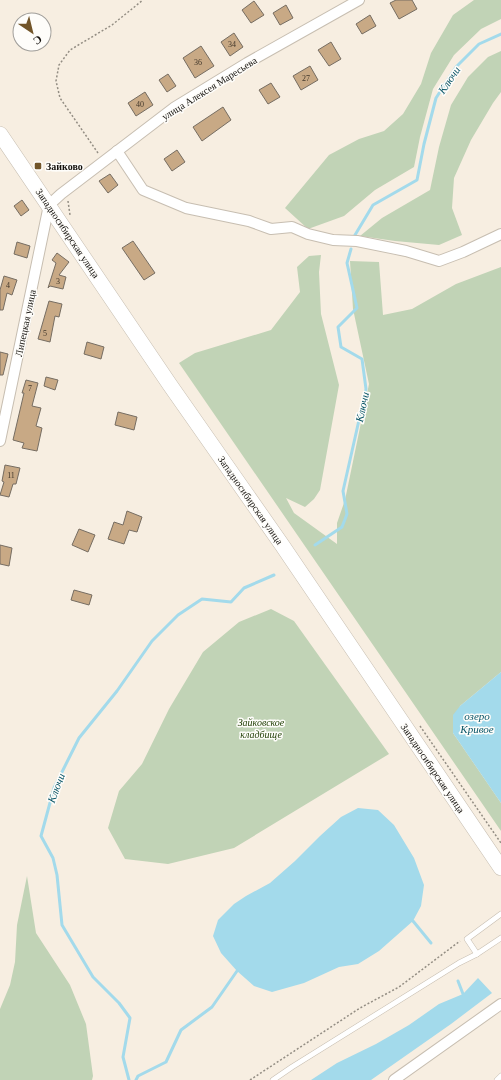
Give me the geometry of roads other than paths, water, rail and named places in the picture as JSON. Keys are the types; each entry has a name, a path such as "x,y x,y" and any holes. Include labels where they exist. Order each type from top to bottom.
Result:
{"main road":[{"name":"Западносибирская улица","path":"0,134 170,385 282,545 501,868"}],"street":[{"name":"улица Алексея Маресьева","path":"49,205 117,151 182,103 247,63 359,0"},
{"path":"117,151 143,190 186,208 249,221 271,229 292,227 308,234 333,240 357,241 406,251 439,261 463,252 501,234"},
{"name":"Липецкая улица","path":"0,441 49,205"},
{"path":"394,1080 501,1004"}],"lane":[{"path":"477,954 467,939 501,914"},
{"path":"273,1080 501,938"},
{"path":"497,1080 501,1076"}],"water":[{"name":"озеро Кривое","path":"501,672 501,803 453,733 453,715 460,706"},
{"path":"358,808 378,810 394,825 414,858 424,885 421,906 413,921 379,951 358,964 339,967 304,983 272,992 254,986 237,971 221,953 213,936 218,920 234,904 270,883 341,817"},
{"path":"478,978 492,993 451,1024 371,1080 311,1080 337,1063 376,1044 409,1025 439,1004 463,994"}],"waterway":[{"name":"Ключи","path":"355,235 373,205 417,180 424,144 436,98 456,67 479,44 501,34"},
{"name":"Ключи","path":"315,545 342,527 347,514 343,491 366,389 362,359 341,347 338,327 357,308 347,263 351,249"},
{"name":"Ключи","path":"129,1080 123,1057 130,1018 119,1003 93,977 62,925 57,875 53,858 41,836 54,788 79,738 117,691 152,641 178,615 202,599 231,602 244,588 274,575"},
{"path":"413,921 431,943"},
{"path":"136,1080 138,1076 166,1062 181,1030 212,1007 237,971"},
{"path":"458,981 463,994"}],"place":[{"name":"Зайково","path":"38,166"}],"park label":[{"name":"Зайковское кладбище","path":"261,728"}]}
